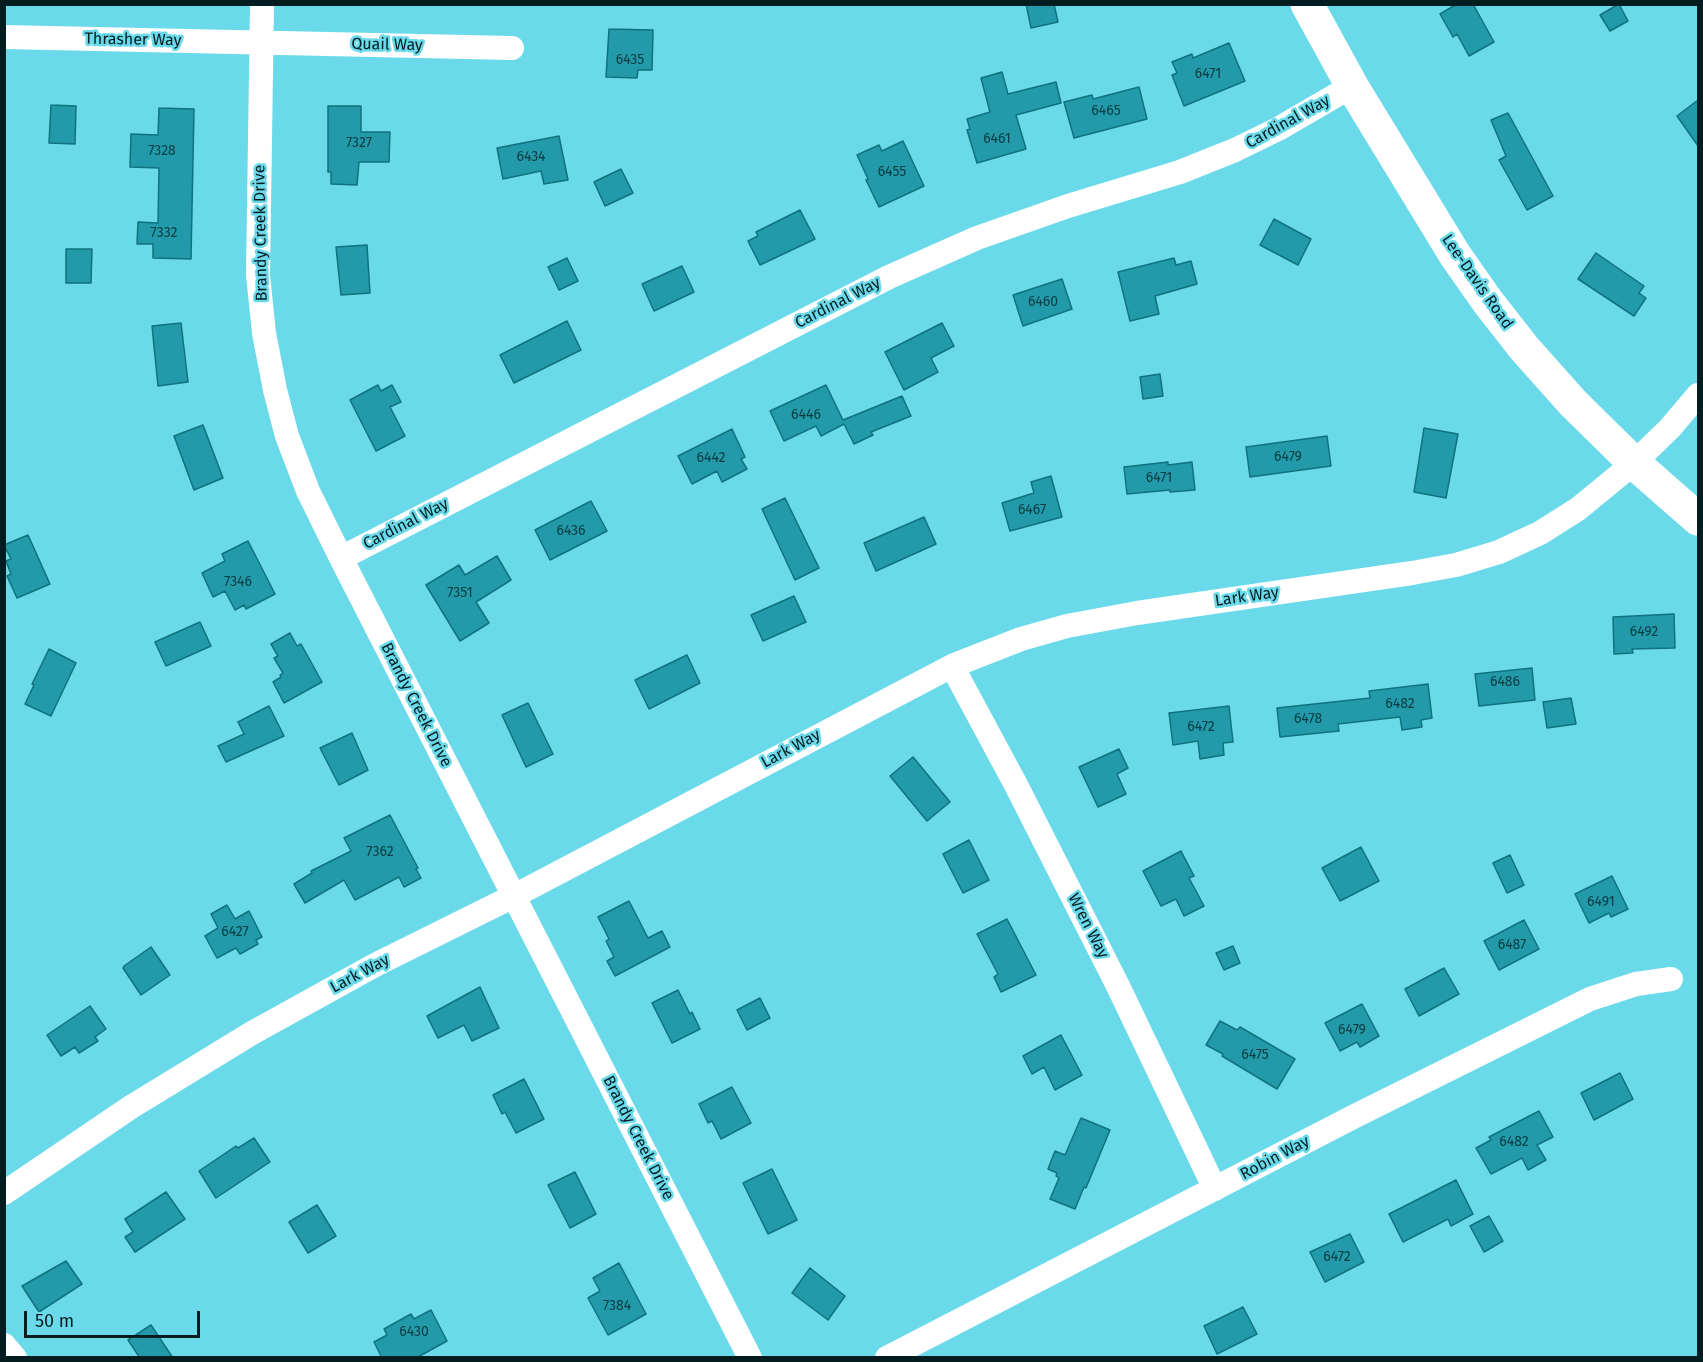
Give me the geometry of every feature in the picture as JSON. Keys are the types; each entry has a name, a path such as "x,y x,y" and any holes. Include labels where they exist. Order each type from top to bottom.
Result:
{"main road":[{"name":"Lee-Davis Road","path":"1307,4 1352,86 1455,255 1488,302 1524,348 1573,403 1634,463 1698,519"}],"street":[{"name":"Brandy Creek Drive","path":"262,4 258,275 264,333 287,436 308,490 341,558 750,1358"},
{"name":"Thrasher Way","path":"4,37 262,43"},
{"name":"Quail Way","path":"262,43 512,48"},
{"name":"Cardinal Way","path":"341,558 889,277 977,238 1068,206 1180,172 1235,150 1278,129 1352,86"},
{"name":"Lark Way","path":"4,1193 131,1107 252,1034 375,965 514,896 952,666 1021,639 1067,626 1137,613 1456,565 1499,552 1540,533 1578,509 1634,463 1670,428 1698,395"},
{"name":"Wren Way","path":"952,666 1016,785 1118,986 1215,1189"},
{"name":"Robin Way","path":"887,1358 1355,1116 1590,999 1636,984 1671,979"},
{"path":"4,1345 15,1358"}],"building":[{"path":"1026,4 1054,4 1058,22 1031,28"},
{"path":"1457,4 1473,4 1494,42 1469,56 1457,34 1453,37 1440,14"},
{"path":"1619,4 1628,21 1610,31 1600,15"},
{"path":"609,29 653,30 652,70 638,70 637,78 606,77"},
{"path":"1229,43 1245,81 1184,106 1172,75 1177,73 1172,62 1192,54 1193,58"},
{"path":"1002,72 1008,94 1056,82 1061,103 1016,115 1026,149 977,163 967,130 970,129 967,119 990,112 981,78"},
{"path":"1139,87 1147,119 1074,138 1064,102 1092,95 1093,99"},
{"path":"1698,100 1698,146 1677,116"},
{"path":"51,105 76,106 75,144 49,143"},
{"path":"328,106 361,106 361,132 390,132 389,162 359,162 357,185 331,184 331,172 328,172"},
{"path":"159,108 194,109 191,259 153,258 153,244 137,244 138,222 158,223 159,168 130,167 131,134 158,135"},
{"path":"1508,113 1553,196 1527,210 1499,160 1506,156 1491,120"},
{"path":"559,136 568,180 544,184 541,171 503,179 497,148"},
{"path":"903,141 924,186 879,207 857,155 879,145 882,151"},
{"path":"621,169 633,193 605,206 594,182"},
{"path":"800,210 815,239 760,265 748,241 758,236 756,232"},
{"path":"1274,219 1311,239 1298,265 1260,245"},
{"path":"367,245 370,293 341,295 336,247"},
{"path":"66,249 92,249 91,283 66,283"},
{"path":"1596,253 1644,286 1639,293 1646,298 1634,316 1578,279"},
{"path":"567,258 578,281 559,290 548,267"},
{"path":"1174,258 1176,265 1191,261 1197,284 1155,296 1159,314 1130,321 1118,272"},
{"path":"682,266 694,292 654,311 642,284"},
{"path":"1062,279 1072,309 1023,326 1013,295"},
{"path":"567,321 581,350 514,383 500,355"},
{"path":"181,323 188,382 158,386 152,326"},
{"path":"942,323 954,346 931,358 938,372 904,390 885,352"},
{"path":"1160,374 1163,396 1143,399 1140,377"},
{"path":"378,385 381,391 392,385 401,402 390,407 405,436 376,451 350,400"},
{"path":"826,385 843,420 902,396 911,416 871,432 873,435 854,444 844,424 821,436 816,426 784,441 770,411"},
{"path":"203,425 223,478 194,490 174,436"},
{"path":"1424,428 1458,434 1446,498 1414,492"},
{"path":"732,429 745,457 741,459 747,469 722,482 717,471 692,484 678,456"},
{"path":"1327,436 1331,466 1250,477 1246,447"},
{"path":"1168,462 1168,465 1192,462 1195,490 1127,494 1124,467"},
{"path":"1051,476 1062,517 1010,531 1002,503 1034,493 1031,482"},
{"path":"785,498 819,568 795,580 762,509"},
{"path":"591,501 607,531 550,560 535,530"},
{"path":"924,517 936,544 876,571 864,543"},
{"path":"28,535 50,584 17,598 7,576 11,574 6,561 11,559 4,545"},
{"path":"248,541 275,594 246,609 244,605 235,610 225,591 213,597 202,573 225,561 222,554"},
{"path":"497,556 511,580 476,602 489,623 460,641 426,585 459,565 465,575"},
{"path":"794,596 806,622 763,641 751,615"},
{"path":"1674,614 1675,648 1632,649 1633,653 1614,654 1613,617"},
{"path":"200,622 211,646 166,666 155,642"},
{"path":"290,633 297,646 301,644 322,682 284,703 273,682 283,673 274,658 278,656 271,644"},
{"path":"49,649 76,663 51,716 25,704"},
{"path":"687,655 700,683 649,709 635,680"},
{"path":"1532,668 1535,700 1479,706 1475,674"},
{"path":"1428,684 1432,718 1421,720 1422,727 1402,730 1400,717 1338,724 1339,731 1280,737 1277,708 1370,698 1369,691"},
{"path":"1571,698 1576,724 1547,728 1543,702"},
{"path":"528,703 553,754 526,767 502,715"},
{"path":"269,706 284,736 226,762 218,746 244,734 238,722"},
{"path":"1229,706 1233,742 1223,743 1224,755 1200,759 1198,741 1173,745 1169,713"},
{"path":"352,733 368,770 339,785 320,748"},
{"path":"1119,749 1128,768 1117,774 1126,794 1098,807 1079,767"},
{"path":"913,757 950,802 927,821 890,776"},
{"path":"390,815 421,878 404,887 399,877 355,900 344,880 305,903 294,884 312,873 311,871 351,851 344,838"},
{"path":"969,840 989,880 963,893 943,854"},
{"path":"1361,847 1379,881 1340,901 1322,868"},
{"path":"1181,851 1194,876 1189,878 1204,906 1184,916 1176,899 1161,906 1143,871"},
{"path":"1510,855 1524,885 1507,893 1493,863"},
{"path":"1612,876 1628,909 1611,917 1609,913 1589,923 1575,894"},
{"path":"629,901 648,938 662,931 670,947 615,976 607,961 614,957 606,941 609,939 598,917"},
{"path":"227,905 235,919 249,911 262,937 256,940 258,944 240,954 236,948 217,958 205,936 218,928 211,914"},
{"path":"1007,919 1036,975 1001,992 994,977 998,974 977,934"},
{"path":"1524,920 1539,949 1499,970 1484,941"},
{"path":"1233,946 1240,963 1224,970 1216,953"},
{"path":"151,947 170,975 141,995 123,968"},
{"path":"1444,968 1459,994 1419,1016 1405,989"},
{"path":"480,987 499,1028 472,1041 464,1025 438,1038 427,1016"},
{"path":"678,990 700,1029 672,1043 652,1003"},
{"path":"760,998 770,1018 747,1030 737,1010"},
{"path":"1362,1004 1379,1036 1360,1047 1357,1042 1340,1051 1325,1023"},
{"path":"90,1006 106,1029 95,1037 98,1041 79,1053 75,1047 61,1056 47,1035"},
{"path":"1220,1021 1237,1030 1240,1027 1295,1059 1277,1089 1206,1045"},
{"path":"1061,1035 1082,1075 1055,1090 1044,1067 1032,1074 1023,1056"},
{"path":"1620,1073 1633,1099 1594,1120 1581,1093"},
{"path":"524,1079 544,1119 516,1133 505,1112 502,1114 493,1095"},
{"path":"732,1087 751,1123 721,1139 712,1121 708,1123 699,1104"},
{"path":"1539,1111 1553,1137 1537,1145 1546,1160 1528,1170 1522,1158 1491,1174 1476,1148 1491,1140 1489,1137"},
{"path":"1081,1118 1110,1130 1075,1209 1050,1199 1059,1178 1056,1176 1057,1173 1048,1169 1055,1151 1065,1155"},
{"path":"254,1138 270,1162 216,1198 199,1171 236,1146 238,1148"},
{"path":"772,1169 797,1220 768,1234 743,1183"},
{"path":"575,1172 596,1214 570,1228 548,1185"},
{"path":"1456,1180 1473,1214 1451,1226 1448,1219 1403,1242 1389,1214"},
{"path":"166,1192 185,1219 135,1252 125,1237 133,1232 125,1219"},
{"path":"317,1205 336,1236 308,1253 289,1222"},
{"path":"1489,1216 1503,1241 1484,1252 1470,1226"},
{"path":"1350,1234 1364,1262 1325,1282 1310,1252"},
{"path":"66,1261 82,1284 39,1312 22,1286"},
{"path":"619,1263 646,1314 608,1335 588,1298 600,1291 593,1278"},
{"path":"810,1268 845,1296 828,1320 792,1293"},
{"path":"1243,1307 1257,1334 1217,1354 1204,1326"},
{"path":"431,1310 447,1341 416,1358 382,1358 374,1342 387,1335 384,1329 411,1314 414,1319"},
{"path":"151,1325 173,1358 140,1358 128,1340"}]}
